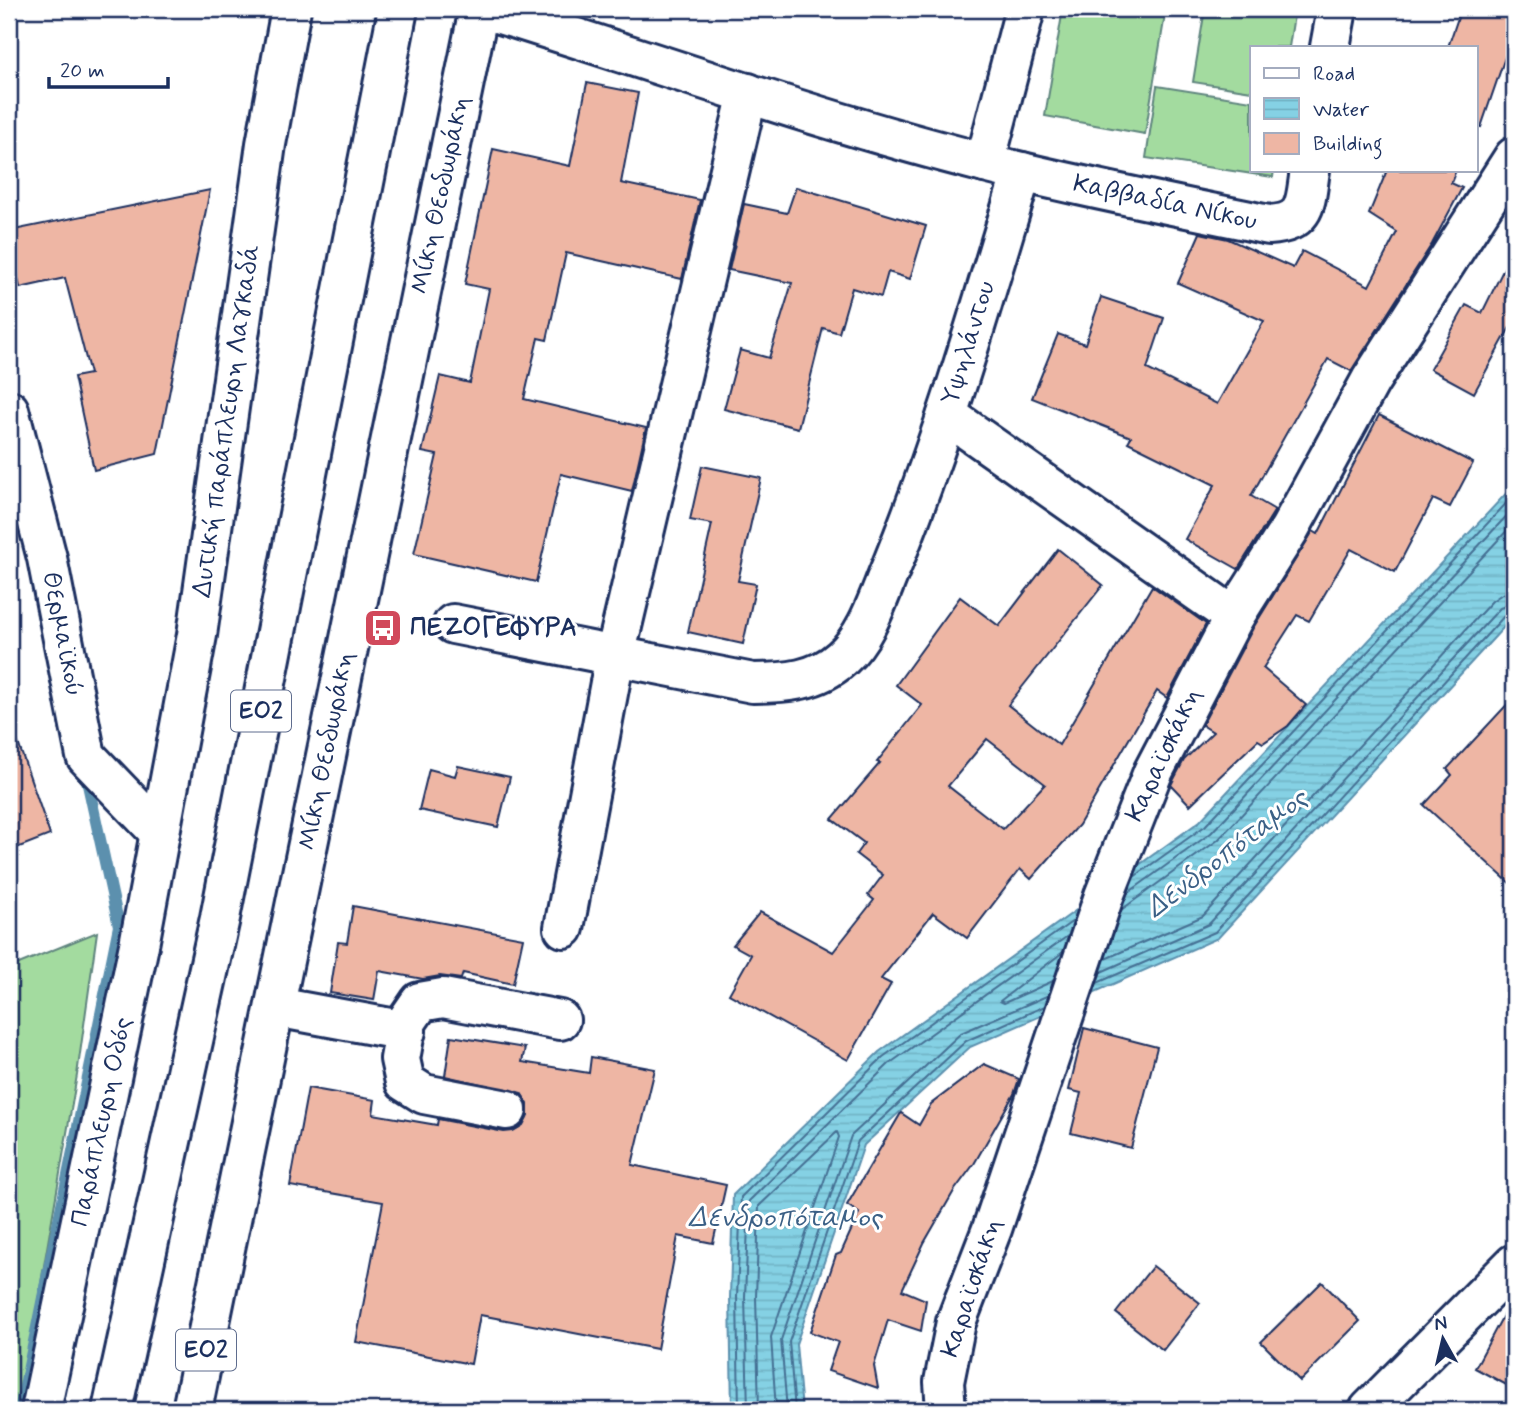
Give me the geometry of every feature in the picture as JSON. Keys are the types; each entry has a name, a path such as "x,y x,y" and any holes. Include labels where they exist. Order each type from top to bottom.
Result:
{"main road":[{"name":"Δυτική παράπλευρη Λαγκαδά","path":"159,832 197,635 264,157 291,9"},
{"name":"ΕΟ2","path":"112,1410 220,918 398,9"},
{"path":"481,9 748,93 1023,172"},
{"name":"Μίκη Θεοδωράκη","path":"192,1410 481,9"},
{"path":"985,163 1025,9"},
{"path":"1331,46 1337,9"},
{"path":"564,928 614,656 748,93"},
{"name":"Καραϊσκάκη","path":"946,1410 944,1382 956,1322 992,1229 1104,896 1153,772 1234,617 1289,530 1371,380 1514,157"},
{"name":"Υψηλάντου","path":"453,624 753,683 782,683 824,672 845,656 871,617 947,415 1023,172"},
{"name":"Καββαδία Νίκου","path":"1023,172 1269,225 1286,224 1297,218 1304,207 1310,172"},
{"name":"Θερμαϊκού","path":"9,410 47,558 86,756 159,832"},
{"path":"947,415 1234,617"},
{"name":"Παράπλευρη Οδός","path":"41,1410 139,945 159,832"},
{"path":"507,1110 413,1089 400,1071 405,1031 412,1011 420,1002 431,998 560,1020"},
{"path":"276,1007 405,1031"},
{"path":"1369,1410 1514,1264"}],"green space":[{"path":"1063,9 1166,9 1145,134 1045,116"},
{"path":"1205,9 1295,9 1289,46 1250,46 1250,91 1193,82"},
{"path":"1157,86 1250,101 1250,172 1274,172 1273,177 1146,158"},
{"path":"97,932 77,1075 19,1410 9,1410 9,968"}],"water":[{"name":"Δενδροπόταμος","path":"1514,485 1514,616 1218,938 970,1047 864,1145 796,1344 802,1410 732,1410 730,1297 733,1195 879,1052 1200,821"}],"building":[{"path":"1461,9 1514,9 1514,31 1481,127 1478,126 1478,46 1448,46"},
{"path":"587,83 638,93 621,183 700,200 682,279 566,253 547,340 538,338 524,399 646,428 632,491 561,474 536,582 414,554 437,455 422,452 440,376 470,383 489,289 465,284 493,149 570,166"},
{"path":"1386,172 1455,172 1451,183 1462,188 1432,244 1351,371 1328,359 1251,496 1275,510 1238,569 1185,539 1215,485 1128,442 1131,437 1032,398 1058,334 1085,344 1101,297 1164,318 1147,369 1217,404 1264,321 1178,283 1200,233 1228,239 1293,268 1302,251 1369,286 1397,232 1369,214"},
{"path":"796,187 926,226 910,279 888,272 881,297 852,288 839,333 823,328 798,428 724,409 740,350 769,358 792,283 729,270 744,204 787,213"},
{"path":"210,190 157,454 94,470 74,377 90,374 65,278 20,288 9,231"},
{"path":"1514,248 1514,320 1474,393 1430,369 1466,305 1482,313"},
{"path":"1379,415 1473,463 1450,507 1433,499 1395,572 1351,549 1309,621 1297,615 1263,668 1306,705 1288,726 1263,743 1258,740 1190,805 1171,785 1184,760 1213,732 1202,725 1253,628 1313,531 1318,534"},
{"path":"702,466 761,478 738,581 756,584 743,644 688,632 712,524 690,520"},
{"path":"1058,549 1103,585 1008,705 1059,745 1152,586 1206,624 1167,698 1157,691 1079,825 1031,879 1020,869 967,938 933,913 881,979 891,984 848,1060 729,994 751,955 733,945 760,912 833,952 874,900 868,895 883,875 856,854 864,843 832,819 880,763 877,762 922,705 896,685 960,597 999,626","holes":["987,739 1045,784 1003,829 948,786"]},
{"path":"1514,697 1514,887 1424,805 1452,775 1447,769"},
{"path":"14,731 50,835 9,851 9,732"},
{"path":"458,766 510,777 498,827 419,810 429,769 455,776"},
{"path":"353,906 523,938 513,984 463,973 461,979 440,976 423,979 379,971 374,1000 330,993 338,942 347,943"},
{"path":"1084,1028 1157,1047 1131,1148 1071,1133 1081,1093 1069,1090"},
{"path":"451,1036 525,1048 522,1062 589,1073 591,1057 655,1069 632,1165 726,1185 713,1243 678,1236 657,1349 480,1315 471,1364 356,1342 383,1202 290,1186 308,1088 375,1100 373,1114 437,1125 438,1119 504,1132 513,1131 523,1125 528,1115 528,1104 521,1093 445,1076"},
{"path":"984,1064 1019,1079 1014,1094 974,1164 954,1191 924,1243 902,1290 926,1300 921,1331 888,1320 874,1366 878,1388 828,1371 838,1342 810,1332 836,1255 841,1253 859,1213 847,1205 901,1113 919,1125 931,1104"},
{"path":"1153,1266 1200,1303 1163,1350 1116,1313"},
{"path":"1322,1282 1360,1321 1300,1381 1261,1342"},
{"path":"1514,1295 1514,1389 1475,1368"}],"waterway":[{"path":"20,1410 119,926 85,771"}],"place":[{"name":"ΠΕΖΟΓΕΦΥΡΑ","path":"383,628"}]}
